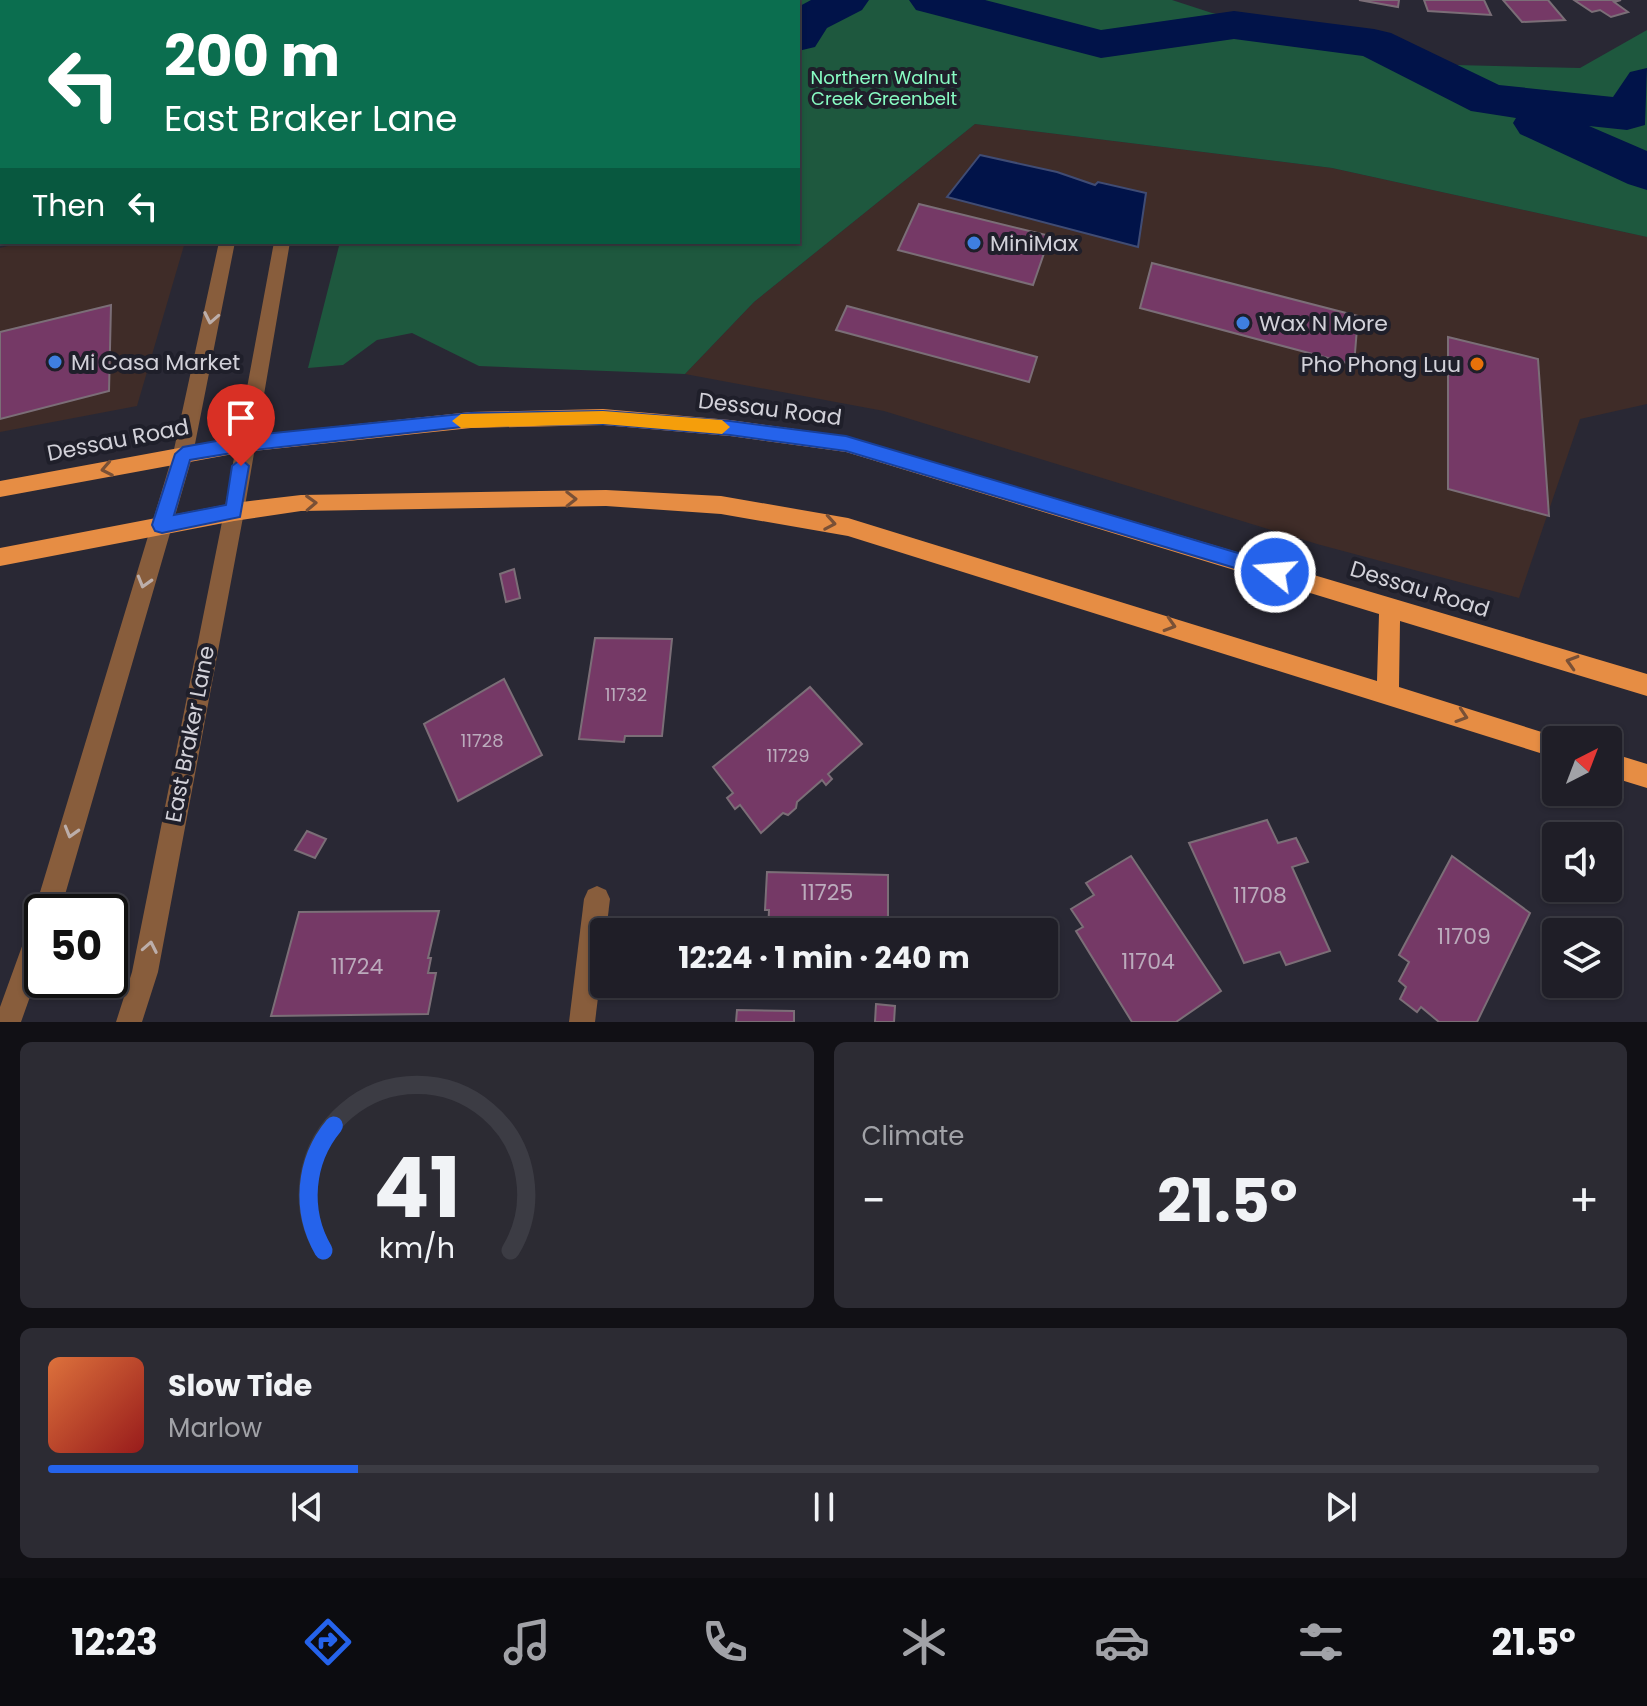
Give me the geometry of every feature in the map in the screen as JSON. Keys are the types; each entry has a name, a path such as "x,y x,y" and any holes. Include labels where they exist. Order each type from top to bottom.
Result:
{"main road":[{"name":"Dessau Road","path":"0,489 244,444 471,420 603,417 730,428 846,444 1647,685"},
{"path":"0,557 234,512 301,503 561,499 721,505 848,527 1388,692 1542,742"},
{"path":"1388,692 1390,607"},
{"path":"1622,768 1647,776"}],"street":[{"path":"52,894 183,454 227,244"},
{"name":"East Braker Lane","path":"129,1022 145,972 234,512 282,244"},
{"path":"582,1022 597,899"},
{"path":"8,1022 24,977"}],"shaded area":[{"path":"975,124 1332,168 1647,237 1647,404 1580,419 1519,598 1317,544 884,411 685,374 754,302"},
{"path":"980,155 1057,172 1095,185 1098,182 1146,193 1138,247 947,197"},
{"path":"15,244 184,244 137,406 0,432 0,248"}],"green space":[{"name":"Northern Walnut Creek Greenbelt","path":"800,0 1172,0 1212,13 1455,65 1580,68 1647,30 1647,237 1332,168 975,124 754,302 685,374 479,366 412,333 377,340 343,365 308,368 339,244 800,244"}],"building":[{"path":"1359,0 1399,0 1398,7"},
{"path":"1424,0 1484,0 1491,15 1428,11"},
{"path":"1503,0 1548,0 1565,20 1522,22"},
{"path":"1574,0 1621,0 1614,2 1628,12 1611,17 1600,10 1592,12"},
{"name":"MiniMax","path":"919,204 1050,236 1033,285 898,250"},
{"path":"1152,263 1358,316 1354,365 1140,308"},
{"name":"Mi Casa Market","path":"111,305 109,391 0,419 0,332"},
{"path":"847,306 1037,357 1029,382 836,330"},
{"path":"1448,337 1538,359 1549,516 1448,489"},
{"path":"514,569 520,598 506,602 500,574"},
{"path":"595,638 672,639 662,736 625,736 624,742 579,739"},
{"path":"504,679 542,755 458,801 424,724"},
{"path":"810,687 862,744 828,774 832,779 826,785 822,780 797,802 796,808 788,815 783,813 761,833 740,805 735,809 727,798 733,793 713,767"},
{"path":"1267,820 1278,843 1296,838 1308,862 1292,867 1330,951 1286,965 1280,952 1244,963 1189,843"},
{"path":"307,831 326,839 315,858 295,850"},
{"path":"1131,856 1221,991 1176,1022 1132,1022 1076,931 1083,927 1071,909 1094,895 1086,883"},
{"path":"1452,856 1530,913 1477,1022 1439,1022 1421,1007 1417,1012 1400,999 1406,987 1399,981 1409,962 1399,955"},
{"path":"767,872 888,875 888,918 769,918 769,910 765,910"},
{"path":"439,911 428,958 431,958 428,973 436,973 428,1014 271,1016 299,912"},
{"path":"876,1004 895,1006 894,1022 875,1022"},
{"path":"737,1010 794,1011 794,1022 736,1022"}],"waterway":[{"path":"800,34 810,19 846,0"},
{"path":"932,0 1101,44 1234,25 1374,43 1489,100 1627,114 1647,83"},
{"path":"1538,123 1647,172"}],"slow traffic":[{"path":"461,421 603,417 722,427"}],"place":[{"name":"MiniMax","path":"974,243"},
{"name":"Wax N More","path":"1243,323"},
{"name":"Mi Casa Market","path":"55,362"},
{"name":"Pho Phong Luu","path":"1477,364"}],"route":[{"path":"241,466 234,512 162,525 183,454 244,444 471,420 603,417 730,428 846,444 1275,572"}]}
